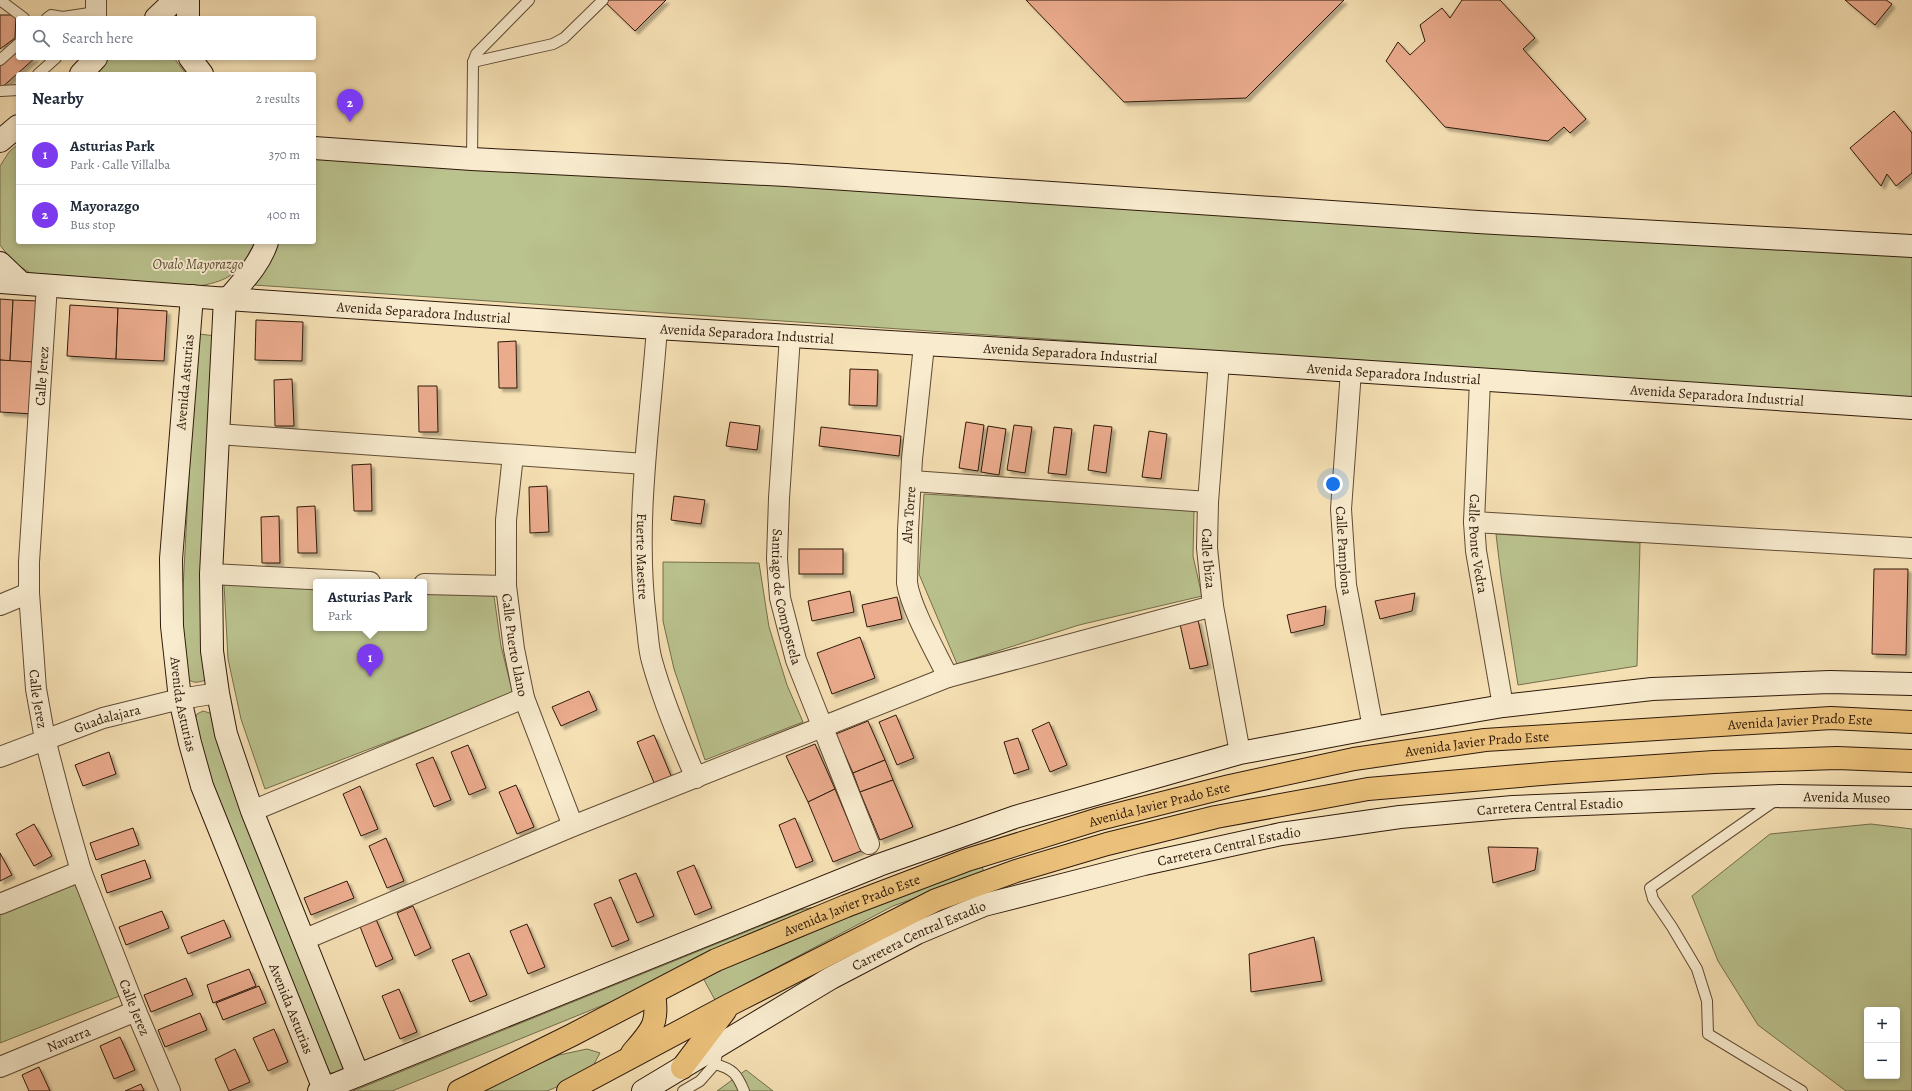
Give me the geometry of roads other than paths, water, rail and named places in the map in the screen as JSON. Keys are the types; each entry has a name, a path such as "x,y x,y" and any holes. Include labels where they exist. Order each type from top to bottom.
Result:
{"main road":[{"name":"Avenida Javier Prado Este","path":"459,1091 566,1039 716,960 846,906 967,860 1099,819 1230,786 1354,759 1485,740 1831,718 1912,722"},
{"name":"Avenida Javier Prado Este","path":"568,1091 625,1062 729,1005 936,900 1016,871 1108,844 1216,817 1368,789 1552,773 1744,761 1837,758 1912,761"},
{"path":"625,1062 647,1037 654,1026 657,1011 654,993"},
{"path":"682,1068 729,1005"}],"street":[{"path":"158,16 174,0"},
{"path":"188,0 188,16"},
{"path":"0,119 16,117"},
{"path":"0,142 16,128"},
{"path":"316,148 472,159 786,175 1478,222 1912,246"},
{"path":"266,244 263,254 247,277 227,298 211,574 212,651 226,734 252,811 358,1075"},
{"path":"0,263 10,283"},
{"name":"Avenida Separadora Industrial","path":"10,283 657,328 1219,362 1912,408"},
{"name":"Calle Jerez","path":"47,285 29,562 29,593 36,689 46,739 81,871 136,1011 170,1091"},
{"name":"Avenida Asturias","path":"192,296 172,559 172,626 180,699 190,743 205,793 321,1090"},
{"name":"Fuerte Maestre","path":"657,328 645,464 642,560 644,601 651,660 670,717 696,778"},
{"name":"Santiago de Compostela","path":"790,336 779,498 778,567 780,598 796,660 868,844"},
{"name":"Alva Torre","path":"924,345 912,459 912,481 907,544 908,590 948,677"},
{"name":"Calle Ibiza","path":"1219,362 1208,502 1207,548 1213,606 1240,753"},
{"name":"Calle Pamplona","path":"1350,371 1341,509 1346,585 1373,728"},
{"name":"Calle Ponte Vedra","path":"1480,380 1474,522 1476,550 1503,706"},
{"path":"218,434 645,464"},
{"name":"Calle Puerto Llano","path":"513,455 506,520 506,586 514,650 524,698 573,826"},
{"path":"912,481 1208,502"},
{"path":"1474,522 1912,548"},
{"path":"211,574 313,579"},
{"path":"427,584 506,586"},
{"path":"0,605 29,593"},
{"path":"303,940 573,826 948,677 1213,606"},
{"path":"321,1090 879,865 1015,817 1240,753 1373,728 1503,706 1652,689 1830,682 1912,684"},
{"name":"Guadalajara","path":"0,758 102,718 180,699 218,693"},
{"path":"252,811 524,698"},
{"name":"Avenida Museo","path":"1781,796 1912,798"},
{"name":"Carretera Central Estadio","path":"643,1091 682,1068 716,1056 831,978 917,933 984,905 1144,864 1281,834 1400,816 1513,807 1781,796"},
{"path":"0,904 81,871"},
{"name":"Navarra","path":"0,1067 136,1011"}],"lane":[{"path":"0,0 21,16"},
{"path":"472,159 473,62 476,54 529,0"},
{"path":"473,62 553,44 564,38 603,0"},
{"path":"68,16 96,10"},
{"path":"0,60 16,46"},
{"path":"40,72 54,60"},
{"path":"1,91 16,90"},
{"path":"1781,796 1650,888 1653,899 1697,968 1707,1001 1708,1034 1802,1091"},
{"path":"716,1056 738,1076 744,1091"},
{"name":"Carretera Central Estadio","path":"683,1091 700,1081 716,1056"}],"place":[{"name":"Mayorazgo","path":"350,122"},
{"name":"Asturias Park","path":"370,677"}],"park label":[{"name":"Ovalo Mayorazgo","path":"198,264"}]}
